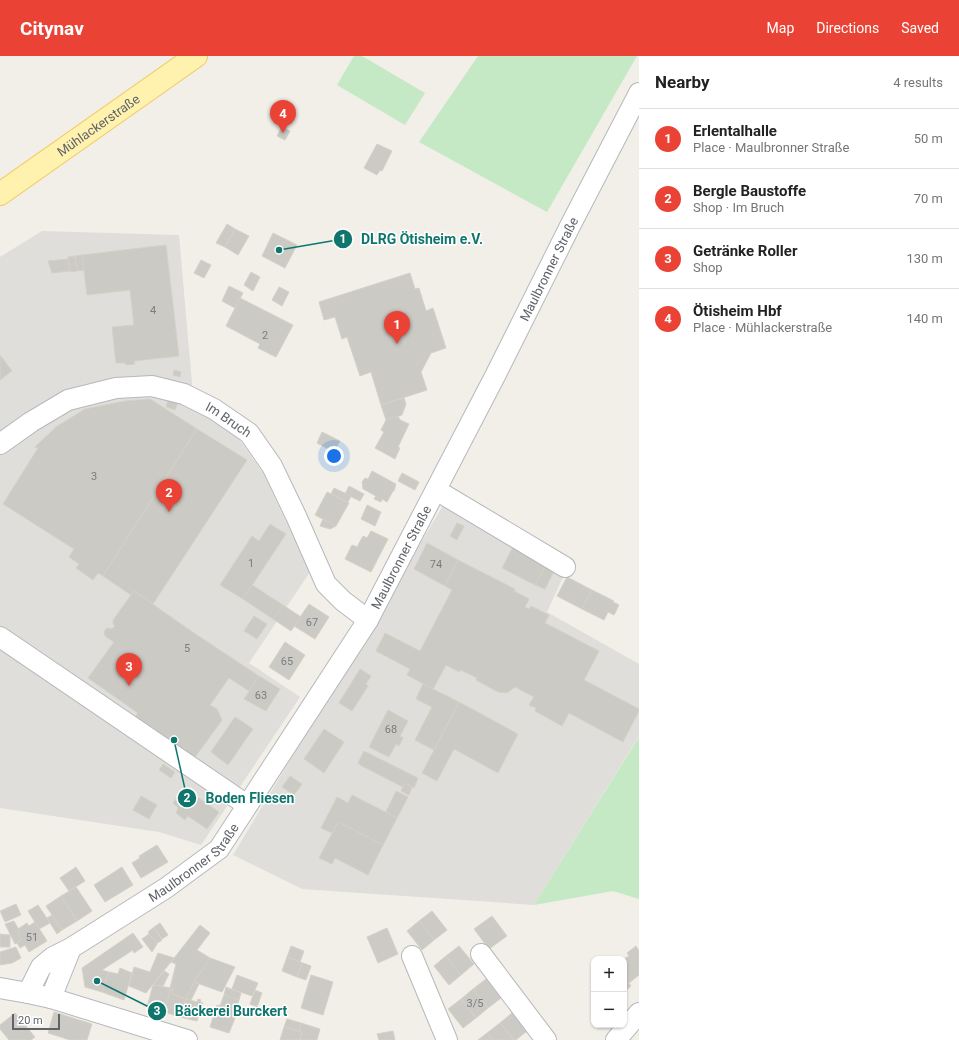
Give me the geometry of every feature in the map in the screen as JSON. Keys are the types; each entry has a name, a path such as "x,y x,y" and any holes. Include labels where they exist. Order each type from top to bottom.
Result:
{"main road":[{"name":"Mühlackerstraße","path":"0,194 196,56"}],"street":[{"name":"Maulbronner Straße","path":"28,993 41,967 53,957 71,948 166,888 219,849 368,620 495,376 570,226 637,103"},
{"name":"Im Bruch","path":"0,444 31,422 68,400 116,388 152,386 184,394 214,408 249,433 272,466 326,584 343,601 368,620"},
{"path":"436,490 565,567"},
{"path":"0,637 247,806"},
{"path":"51,998 71,948"},
{"path":"481,954 546,1040"},
{"path":"412,956 448,1040"},
{"path":"0,988 51,998 187,1040"},
{"path":"616,1040 639,1013"}],"shaded area":[{"path":"42,231 179,235 193,403 236,435 263,473 310,572 249,663 300,697 201,845 159,832 0,808 0,257"},
{"path":"444,504 564,575 547,612 639,664 639,736 534,905 302,889 233,855"}],"green space":[{"path":"354,56 362,56 425,93 405,125 337,85"},
{"path":"478,56 637,56 547,212 419,142"},
{"path":"639,737 639,899 613,891 534,905"}],"building":[{"path":"282,127 290,131 285,140 277,136"},
{"path":"377,144 392,151 382,171 380,170 377,175 364,168"},
{"path":"227,224 235,229 225,247 216,243"},
{"path":"235,229 249,236 238,255 225,247"},
{"path":"273,233 297,245 285,268 262,256"},
{"path":"166,245 179,356 134,361 135,364 126,365 125,363 116,363 112,327 134,325 130,290 87,295 82,255"},
{"path":"82,255 84,270 77,271 75,256"},
{"path":"75,256 77,271 70,272 68,257"},
{"path":"68,259 70,271 52,273 48,261"},
{"path":"201,260 211,265 204,278 194,273"},
{"path":"251,272 260,277 253,291 244,285"},
{"path":"410,273 415,289 419,288 426,311 433,308 446,348 431,353 421,372 427,390 381,405 371,372 360,376 347,337 342,339 335,317 324,320 319,302"},
{"path":"229,286 243,293 235,308 222,301"},
{"path":"279,287 289,292 282,306 272,300"},
{"path":"240,298 293,325 276,357 258,348 260,344 226,326"},
{"path":"0,355 12,371 0,380"},
{"path":"174,370 181,372 180,377 173,375"},
{"path":"404,398 406,404 402,415 386,420 381,405"},
{"path":"150,399 197,429 103,576 98,573 93,580 76,568 79,564 69,557 74,549 3,504 38,448 35,447 56,427 85,409 125,401"},
{"path":"168,400 178,402 175,410 166,407"},
{"path":"398,416 400,420 409,424 398,447 400,448 395,459 375,448 384,432 381,430 386,420"},
{"path":"197,429 247,460 153,604 134,591 131,595 103,576"},
{"path":"322,432 340,441 334,452 317,443"},
{"path":"372,471 396,484 394,491 387,502 382,499 381,502 374,499 376,496 363,489 362,482 365,478 368,479"},
{"path":"402,473 419,482 415,490 398,481"},
{"path":"349,486 364,494 360,501 345,494"},
{"path":"334,488 351,496 348,502 331,494"},
{"path":"327,492 349,503 336,526 315,515"},
{"path":"367,505 381,512 375,526 361,519"},
{"path":"323,519 336,526 330,529 320,526"},
{"path":"457,523 464,526 457,540 450,536"},
{"path":"270,524 286,534 243,599 220,585 252,536 259,541"},
{"path":"371,531 388,539 371,572 345,559 352,545 357,547 363,536 367,538"},
{"path":"427,543 458,560 445,586 414,569"},
{"path":"514,545 547,563 535,585 502,568"},
{"path":"458,560 515,589 514,591 529,599 525,607 529,609 531,606 549,615 545,623 599,651 584,680 639,709 623,742 569,713 562,726 535,711 536,708 529,705 534,697 515,687 507,693 498,692 476,680 477,678 461,670 459,672 446,665 433,689 407,675 410,669 376,651 385,633 420,651 452,590 445,586"},
{"path":"547,563 556,567 545,589 535,585"},
{"path":"567,577 592,590 582,609 557,596"},
{"path":"252,585 283,605 273,619 243,599"},
{"path":"592,590 619,605 614,615 608,612 604,620 582,609"},
{"path":"134,591 259,676 249,691 229,678 210,705 217,709 222,720 193,760 137,724 136,715 138,713 88,678 114,642 105,636 104,632 107,628 112,629 115,626 113,624 113,620"},
{"path":"309,604 329,617 315,639 294,626"},
{"path":"283,605 301,617 291,631 273,619"},
{"path":"254,616 267,624 257,639 244,631"},
{"path":"285,642 305,655 289,680 269,667"},
{"path":"360,669 371,676 366,684 368,686 352,711 339,703"},
{"path":"259,676 280,689 266,711 244,699"},
{"path":"423,684 459,702 434,750 415,740 432,707 416,699"},
{"path":"459,702 518,734 498,773 454,749 437,781 422,773"},
{"path":"388,710 408,721 400,736 403,738 399,746 396,744 389,757 369,747"},
{"path":"235,717 253,729 228,765 211,752"},
{"path":"324,729 344,742 324,773 304,759"},
{"path":"364,751 418,778 414,788 405,783 403,787 360,765 358,763"},
{"path":"163,764 175,772 171,778 159,770"},
{"path":"290,776 302,784 294,795 282,787"},
{"path":"405,783 412,787 409,795 401,791"},
{"path":"184,788 219,812 207,829 188,816 185,820 176,813 178,808 173,803"},
{"path":"396,791 408,797 397,818 386,812"},
{"path":"352,795 397,818 383,845 338,822 332,833 321,828 337,797 348,803"},
{"path":"141,796 157,805 149,819 133,810"},
{"path":"338,822 383,845 368,875 335,858 332,864 319,858"},
{"path":"157,845 168,862 141,878 132,863 140,858 139,856"},
{"path":"76,867 85,881 69,891 60,878"},
{"path":"122,867 133,885 105,902 94,885"},
{"path":"76,887 92,911 77,921 61,896"},
{"path":"61,896 77,921 62,930 46,906"},
{"path":"16,904 21,915 5,922 0,911"},
{"path":"38,905 50,923 39,929 28,911"},
{"path":"432,911 447,930 434,940 419,921"},
{"path":"52,915 62,930 57,934 47,918"},
{"path":"492,916 507,936 489,949 474,929"},
{"path":"14,921 20,932 17,933 21,940 15,944 5,924"},
{"path":"419,921 434,940 422,950 407,931"},
{"path":"35,922 47,941 29,952 25,945 20,948 17,943 21,940 17,933 20,932 18,929 27,923 29,926"},
{"path":"160,923 168,935 162,939 154,927"},
{"path":"200,925 210,933 197,950 210,958 194,982 186,999 172,994 173,989 170,988 176,964 171,962"},
{"path":"154,927 162,940 156,944 148,932"},
{"path":"387,928 398,954 378,963 367,937"},
{"path":"133,933 143,947 134,953 133,950 102,970 109,972 102,992 85,987 82,968"},
{"path":"0,934 10,935 10,947 0,947"},
{"path":"149,934 157,944 152,952 142,939"},
{"path":"291,946 304,951 300,962 287,957"},
{"path":"459,946 474,964 461,975 446,956"},
{"path":"636,946 639,951 639,975 629,983 627,981 627,957 629,956 627,953"},
{"path":"16,947 21,958 12,963 0,965 0,952"},
{"path":"158,953 174,958 146,993 129,986 134,967 150,972"},
{"path":"446,956 461,975 449,985 434,966"},
{"path":"287,957 303,963 297,977 282,971"},
{"path":"210,958 235,967 222,992 194,982"},
{"path":"303,963 311,966 306,980 297,977"},
{"path":"120,968 132,973 124,1000 102,992 109,972 118,974"},
{"path":"164,971 169,974 163,986 153,985"},
{"path":"237,975 258,983 252,996 232,989"},
{"path":"311,975 333,982 323,1015 301,1008"},
{"path":"486,979 501,998 488,1008 473,989"},
{"path":"627,981 631,986 627,989"},
{"path":"194,982 199,984 191,1000 186,999"},
{"path":"153,985 171,988 164,1012 147,1007"},
{"path":"226,987 241,993 239,1000 224,995"},
{"path":"171,988 173,989 172,994 186,999 180,1017 164,1012"},
{"path":"473,989 488,1008 476,1018 461,999"},
{"path":"255,990 262,993 257,1007 250,1004"},
{"path":"224,995 239,1000 235,1018 229,1033 210,1027 217,1005 220,1006"},
{"path":"186,999 197,1002 198,999 203,1003 197,1021 180,1017"},
{"path":"461,999 476,1018 463,1028 448,1009"},
{"path":"54,1012 92,1024 87,1040 70,1040 48,1033"},
{"path":"15,1013 35,1037 31,1040 9,1040 0,1029 0,1025"},
{"path":"512,1013 527,1031 516,1040 514,1040 500,1023"},
{"path":"287,1019 301,1023 299,1031 284,1027"},
{"path":"301,1023 320,1029 317,1040 300,1040 302,1032 299,1031"},
{"path":"500,1023 514,1040 493,1040 487,1033"},
{"path":"284,1027 302,1032 300,1040 280,1040"},
{"path":"393,1031 395,1040 379,1040 377,1034"},
{"path":"487,1033 493,1040 478,1040"}],"place":[{"name":"Ötisheim Hbf","path":"283,133"},
{"name":"DLRG Ötisheim e.V.","path":"279,250"},
{"name":"Erlentalhalle","path":"397,344"},
{"name":"Bergle Baustoffe","path":"169,512"},
{"name":"Getränke Roller","path":"129,686"},
{"name":"Boden Fliesen","path":"174,740"},
{"name":"Bäckerei Burckert","path":"97,981"}]}
